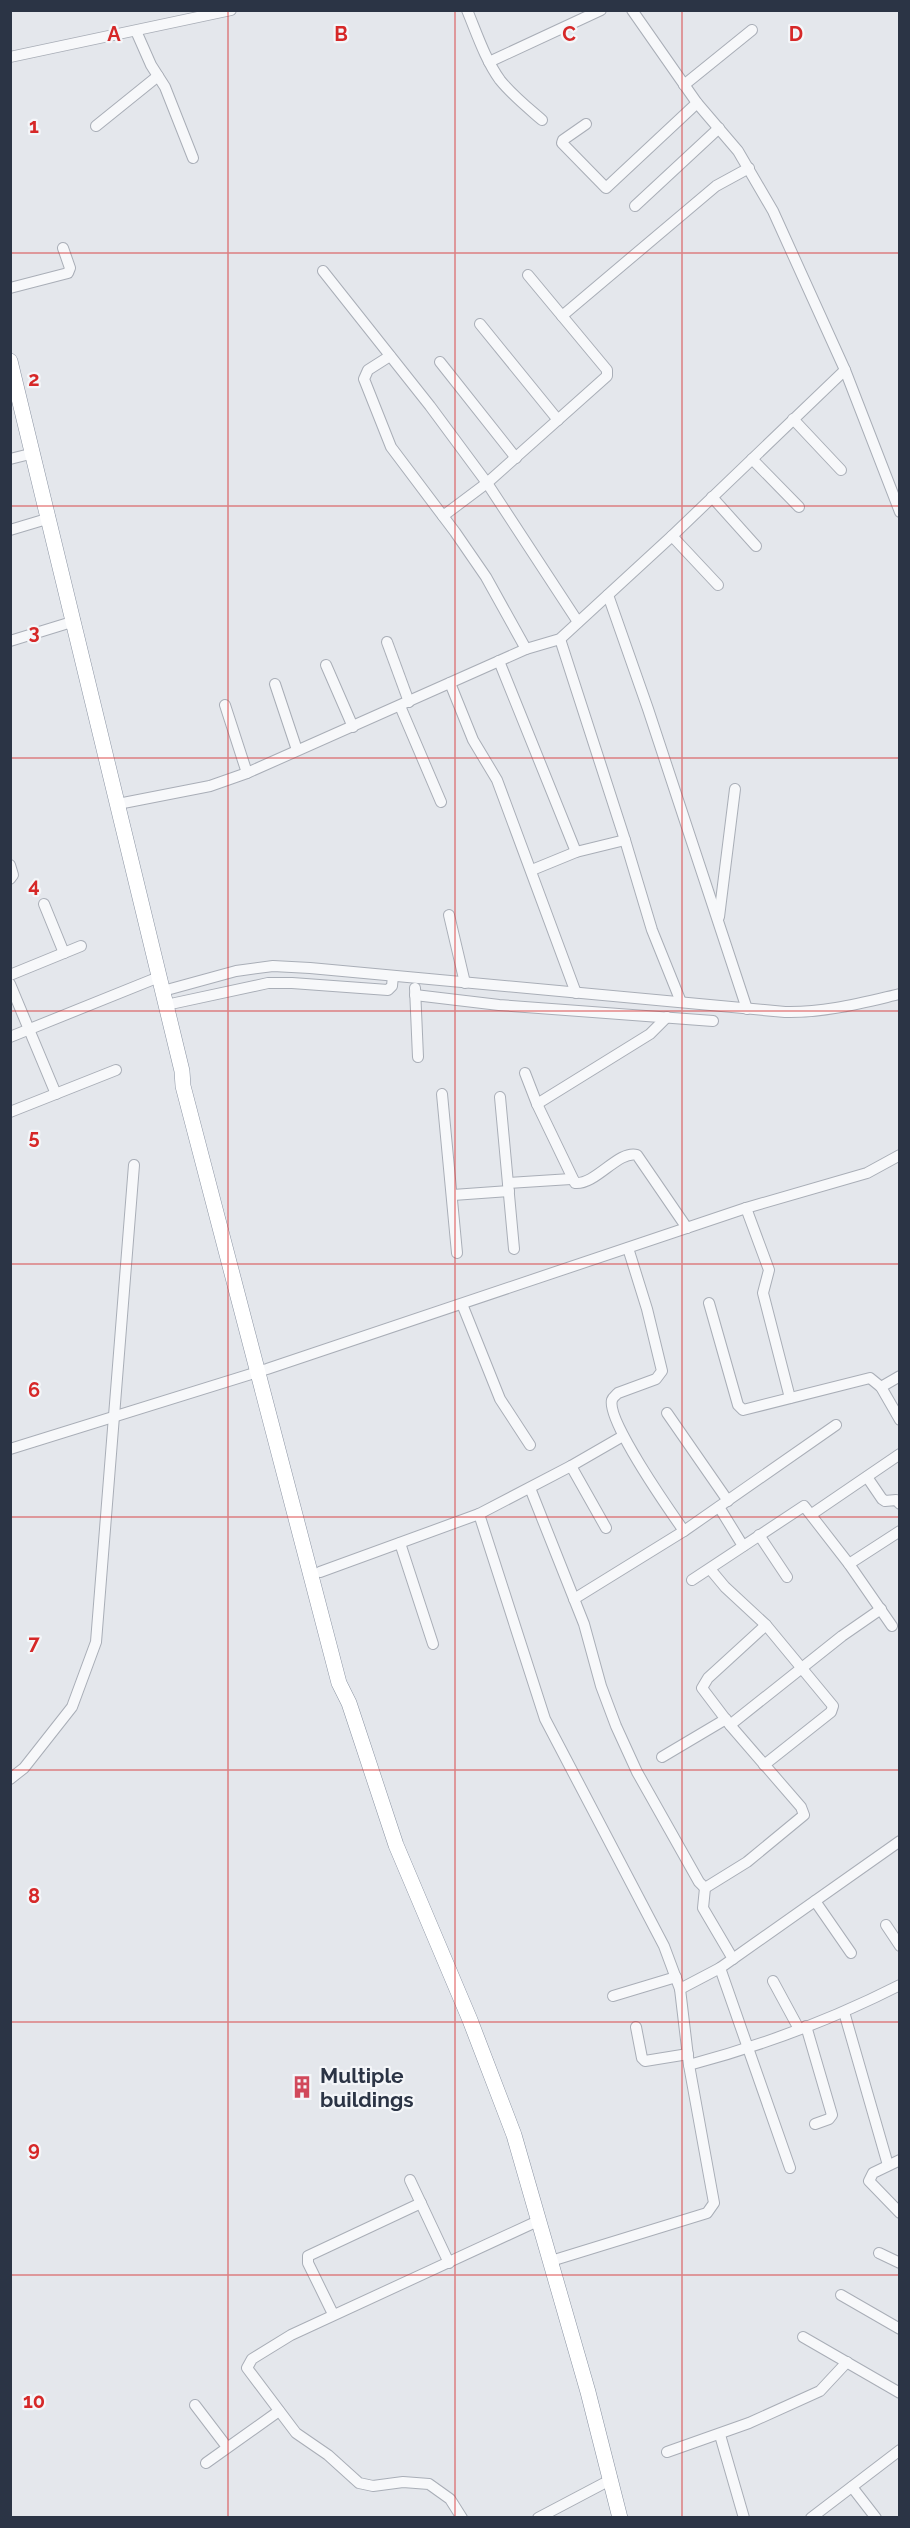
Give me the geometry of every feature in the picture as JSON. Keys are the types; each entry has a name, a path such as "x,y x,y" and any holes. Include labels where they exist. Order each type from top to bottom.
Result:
{"highway":[{"path":"10,361 75,621 182,1071 183,1086 320,1572 350,1690 350,1703"},
{"path":"262,1370 339,1683 350,1703 396,1845 500,2096 540,2220 612,2479 620,2517"}],"street":[{"path":"10,57 231,10"},
{"path":"467,10 489,62 511,93 542,120"},
{"path":"489,62 601,10"},
{"path":"632,10 697,103 750,168 773,211 845,370 900,512"},
{"path":"684,85 752,30"},
{"path":"136,31 165,87 193,158"},
{"path":"96,126 158,76"},
{"path":"586,124 562,142 606,188 697,103"},
{"path":"635,206 719,128"},
{"path":"562,316 716,186 750,168"},
{"path":"10,288 68,273 70,268 63,248"},
{"path":"323,271 487,483 578,622"},
{"path":"443,516 487,483 603,381 607,370 528,275"},
{"path":"480,324 558,420"},
{"path":"390,356 368,370 364,379 391,447 486,577 526,649"},
{"path":"440,362 516,458"},
{"path":"118,804 210,786 247,773 526,649 560,639 672,536 845,370"},
{"path":"794,419 841,470"},
{"path":"10,459 34,453"},
{"path":"752,459 799,507"},
{"path":"712,497 756,546"},
{"path":"10,530 50,518"},
{"path":"672,536 718,585"},
{"path":"608,595 747,1009"},
{"path":"10,641 75,621"},
{"path":"560,639 652,930 681,1002"},
{"path":"387,642 404,704 441,802"},
{"path":"499,661 576,852"},
{"path":"326,665 352,727"},
{"path":"450,683 473,740 497,780 576,993"},
{"path":"275,684 297,750"},
{"path":"225,705 247,773"},
{"path":"719,920 735,789"},
{"path":"532,870 576,852 625,840"},
{"path":"10,865 13,875 10,879"},
{"path":"44,904 64,953"},
{"path":"449,915 465,983"},
{"path":"10,975 81,946"},
{"path":"10,1037 236,971 273,966 807,1013 900,994"},
{"path":"163,991 268,983 388,990 392,986 393,976"},
{"path":"415,978 418,1057"},
{"path":"10,984 31,1029 56,1094"},
{"path":"415,995 499,1005 714,1021"},
{"path":"537,1104 650,1034 667,1017"},
{"path":"10,1112 116,1070"},
{"path":"525,1073 571,1179 575,1183 586,1182 628,1155 637,1155 687,1228"},
{"path":"442,1094 457,1253"},
{"path":"500,1097 514,1249"},
{"path":"10,1449 262,1370 746,1208 867,1173 900,1155"},
{"path":"10,1779 24,1768 72,1707 96,1642 112,1418 134,1165"},
{"path":"453,1195 571,1179"},
{"path":"746,1208 769,1270 763,1293 790,1398"},
{"path":"628,1248 647,1309 662,1371 656,1379 613,1397 612,1406 623,1436 684,1531"},
{"path":"709,1303 740,1408 746,1409 870,1378 881,1387 900,1420"},
{"path":"462,1304 500,1399 530,1445"},
{"path":"881,1387 900,1376"},
{"path":"667,1413 724,1504 743,1546"},
{"path":"574,1599 684,1531 836,1425"},
{"path":"320,1572 479,1514 623,1436"},
{"path":"812,1514 900,1454"},
{"path":"571,1466 606,1528"},
{"path":"867,1477 882,1499 896,1500 900,1504"},
{"path":"530,1488 574,1599 616,1726 637,1772 699,1882 705,1888"},
{"path":"692,1580 804,1506 849,1564 892,1626"},
{"path":"479,1514 545,1719 664,1946 676,1977 680,1989 688,2059 714,2203 706,2213 551,2261"},
{"path":"849,1564 900,1531"},
{"path":"759,1535 787,1577"},
{"path":"400,1543 433,1644"},
{"path":"710,1569 725,1587 766,1625 833,1706 833,1709 764,1765"},
{"path":"662,1757 728,1722 881,1609"},
{"path":"705,1888 747,1862 804,1815 801,1808 705,1692 703,1683 766,1625"},
{"path":"680,1989 720,1968 900,1841"},
{"path":"705,1888 703,1908 733,1959"},
{"path":"815,1901 851,1953"},
{"path":"886,1925 900,1946"},
{"path":"720,1968 790,2168"},
{"path":"613,1996 676,1977"},
{"path":"773,1981 802,2028 832,2115 829,2119 814,2124"},
{"path":"636,2027 642,2058 645,2061 688,2059 748,2048 844,2012 899,1988"},
{"path":"844,2012 888,2165"},
{"path":"900,2160 873,2173 868,2181 900,2212"},
{"path":"410,2180 449,2263"},
{"path":"333,2314 308,2263 308,2256 421,2203"},
{"path":"462,2517 450,2499 429,2484 403,2482 372,2486 359,2484 328,2455 296,2433 249,2374 248,2364 291,2335 333,2314 540,2220"},
{"path":"879,2253 900,2263"},
{"path":"841,2295 900,2329"},
{"path":"803,2337 900,2393"},
{"path":"667,2452 720,2435 820,2391 847,2362"},
{"path":"195,2405 227,2447"},
{"path":"206,2463 279,2411"},
{"path":"720,2435 744,2517"},
{"path":"811,2517 900,2450"},
{"path":"538,2517 612,2479"},
{"path":"852,2487 876,2517"}],"place":[{"name":"Multiple buildings","path":"302,2087"}]}
